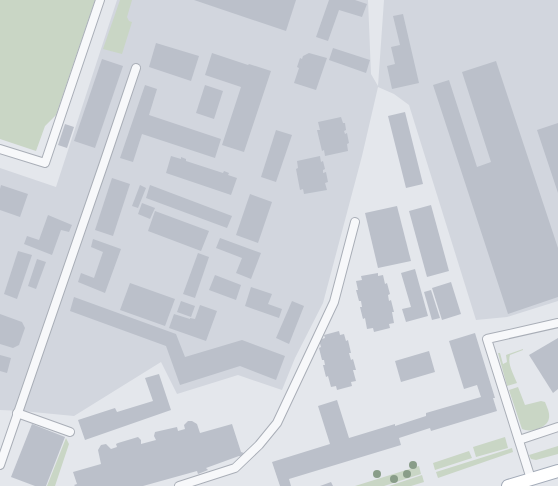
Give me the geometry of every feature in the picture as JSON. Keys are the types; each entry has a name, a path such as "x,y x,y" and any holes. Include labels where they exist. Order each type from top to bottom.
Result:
{"main road":[{"path":"508,486 558,471"}],"street":[{"path":"0,149 45,163 100,0"},
{"path":"0,465 136,68"},
{"path":"179,486 235,468 259,445 277,423 334,302 355,222"},
{"path":"531,479 487,339 558,323"},
{"path":"17,413 70,432"},
{"path":"519,440 558,427"}],"shaded area":[{"path":"117,0 368,0 371,74 378,86 384,0 558,0 558,301 507,317 476,320 409,105 394,94 378,87 362,156 323,303 295,358 282,390 238,375 177,394 161,362 74,416 0,410 0,168 56,187"}],"green space":[{"path":"0,0 95,0 56,115 45,126 36,151 0,139"},
{"path":"120,0 132,0 127,17 129,21 132,22 122,54 103,49"},
{"path":"523,349 510,355 510,366 517,383 507,386 498,353 500,353 503,364 507,362 506,355"},
{"path":"518,387 525,405 541,401 545,402 549,412 549,418 548,422 542,427 534,430 522,429 509,390"},
{"path":"505,437 508,448 476,457 473,447"},
{"path":"66,438 69,444 55,486 47,486"},
{"path":"558,446 558,454 536,460 531,459 529,455"},
{"path":"512,448 513,452 438,478 436,472"},
{"path":"469,451 472,458 435,470 433,463"},
{"path":"419,466 421,474 384,486 355,486"},
{"path":"422,475 424,482 411,486 389,486"}],"building":[{"path":"194,0 296,0 286,31"},
{"path":"329,0 355,0 367,4 362,17 339,10 328,41 316,37"},
{"path":"403,14 419,83 392,89 387,66 395,64 391,47 400,45 393,16"},
{"path":"156,43 199,56 191,81 149,67"},
{"path":"333,48 370,60 366,73 329,60"},
{"path":"212,53 271,71 244,152 222,145 241,87 205,75"},
{"path":"309,53 327,58 316,90 294,83 299,68 297,67 300,58 302,59 303,56"},
{"path":"102,59 123,66 95,148 74,141"},
{"path":"496,61 558,248 558,297 508,314 433,85 449,80 477,167 491,162 462,72"},
{"path":"145,85 157,89 149,115 221,139 215,158 142,134 133,162 120,158"},
{"path":"205,85 223,91 214,119 196,113"},
{"path":"405,112 423,184 406,188 388,116"},
{"path":"341,117 343,123 345,123 346,130 344,131 345,134 347,133 349,143 347,144 348,151 325,156 324,150 322,151 317,130 320,130 318,122"},
{"path":"558,123 558,193 537,130"},
{"path":"65,124 74,127 67,148 58,145"},
{"path":"276,130 292,135 276,182 261,177"},
{"path":"171,156 181,159 181,157 186,159 186,161 223,173 224,171 229,173 228,175 237,178 231,195 166,173"},
{"path":"320,156 321,162 323,161 325,169 323,170 323,173 326,172 328,182 325,183 327,190 304,194 303,189 300,190 296,169 298,168 297,161"},
{"path":"112,178 130,184 113,236 95,230"},
{"path":"1,185 28,194 20,217 0,210"},
{"path":"140,185 146,188 138,208 132,206"},
{"path":"150,185 232,216 227,228 146,198"},
{"path":"250,194 272,202 258,243 236,235"},
{"path":"142,203 155,208 150,219 138,214"},
{"path":"431,205 449,271 427,277 409,211"},
{"path":"397,206 411,261 378,268 365,213"},
{"path":"155,211 209,231 201,251 148,231"},
{"path":"48,215 72,225 69,232 61,230 52,255 24,244 27,236 39,240"},
{"path":"220,238 261,253 251,279 236,273 242,258 216,248"},
{"path":"93,239 121,249 105,293 78,282 81,273 94,278 103,252 91,247"},
{"path":"18,251 32,255 17,299 4,294"},
{"path":"198,253 209,257 195,298 183,294"},
{"path":"37,259 46,262 36,289 28,286"},
{"path":"415,269 428,316 406,322 402,309 411,307 401,273"},
{"path":"378,273 378,276 383,275 385,284 387,283 390,294 388,295 389,301 391,300 394,312 392,312 394,323 389,324 390,328 374,332 373,328 367,329 365,318 363,319 360,307 362,307 361,301 359,301 356,290 358,290 356,281 362,280 361,276"},
{"path":"215,275 241,285 236,300 209,290"},
{"path":"451,282 461,314 442,320 432,288"},
{"path":"130,283 175,299 165,326 120,310"},
{"path":"251,287 272,294 268,304 282,309 279,318 245,306"},
{"path":"431,290 440,318 432,320 424,292"},
{"path":"74,297 176,334 185,357 242,340 285,356 276,380 240,366 180,385 166,346 70,311"},
{"path":"181,301 195,306 191,317 177,312"},
{"path":"292,301 304,306 289,344 276,338"},
{"path":"200,305 217,311 206,341 169,328 174,314 195,319"},
{"path":"0,314 22,322 25,328 19,345 13,348 0,344"},
{"path":"339,331 340,335 344,334 346,341 348,340 351,353 349,353 351,360 353,359 356,370 353,370 356,381 351,382 352,386 337,390 336,386 331,387 328,376 326,377 323,365 325,365 324,360 322,360 319,348 321,347 319,340 325,338 324,335"},
{"path":"475,333 495,398 493,398 497,411 431,431 430,428 399,438 401,445 289,479 291,486 280,486 272,462 330,444 318,406 337,400 349,438 395,424 395,426 426,416 426,413 481,397 477,385 464,389 449,341"},
{"path":"558,338 558,389 553,393 529,355"},
{"path":"429,351 435,372 401,382 395,361"},
{"path":"0,355 11,358 7,373 0,371"},
{"path":"159,374 171,410 85,440 78,420 115,408 117,412 153,401 145,378"},
{"path":"188,421 192,421 197,424 200,433 232,424 241,452 244,453 243,457 239,456 206,468 208,470 198,474 197,471 143,486 74,485 77,484 73,472 101,464 98,450 101,445 106,444 111,449 117,447 116,444 118,443 138,437 141,440 141,444 156,440 154,436 155,432 177,427 178,431 185,429 184,425"},
{"path":"32,424 65,437 46,486 35,486 11,477"},
{"path":"331,482 333,486 320,486"}]}
